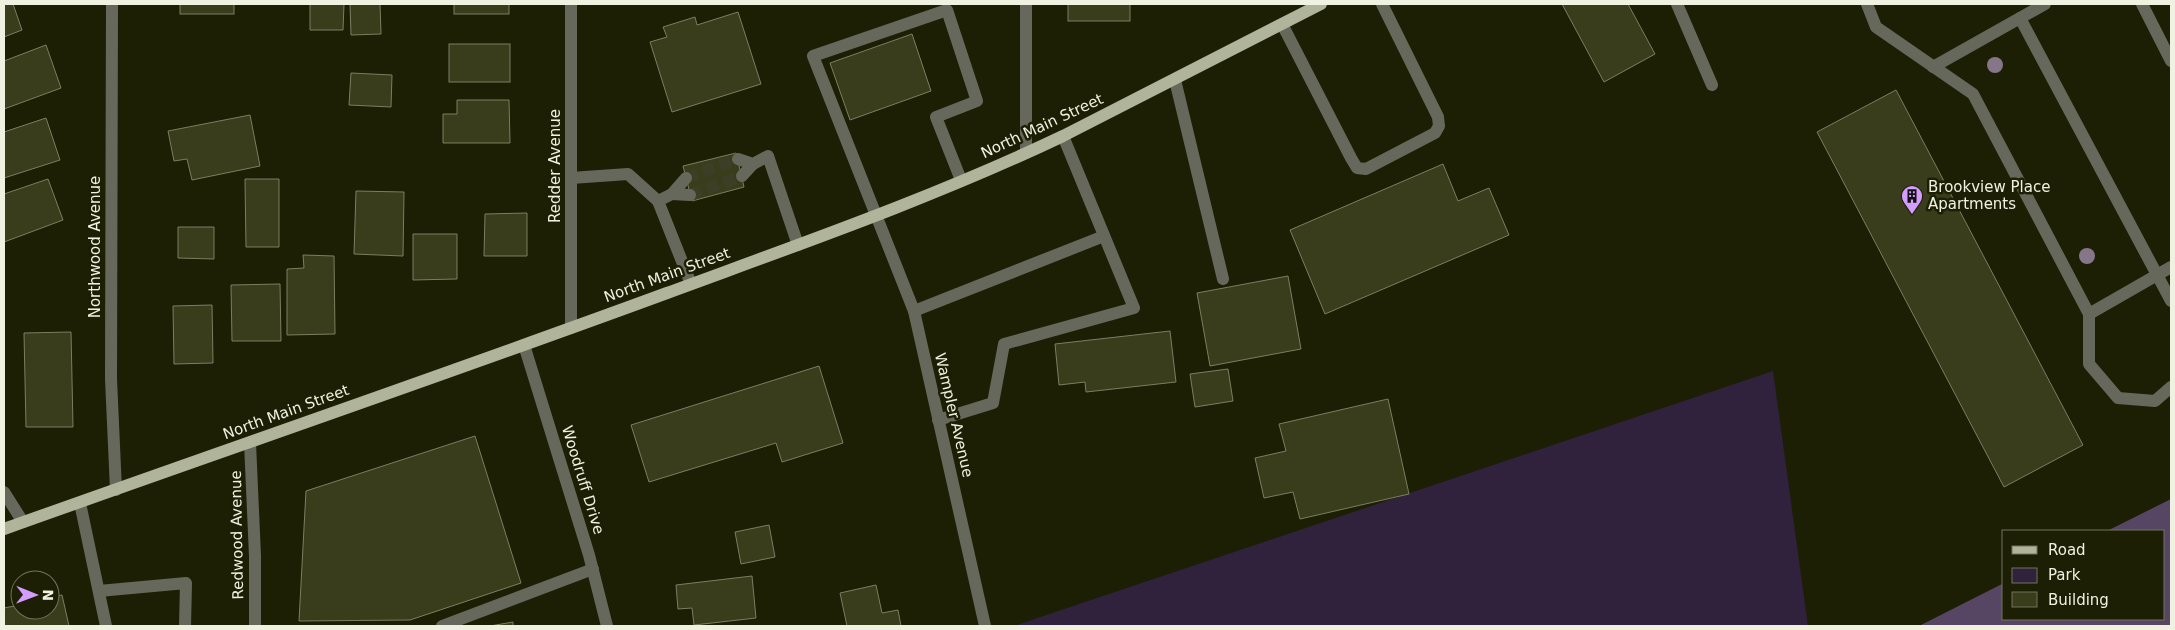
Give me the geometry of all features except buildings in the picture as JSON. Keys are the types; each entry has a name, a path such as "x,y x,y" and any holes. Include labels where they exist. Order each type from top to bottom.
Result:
{"main road":[{"name":"North Main Street","path":"4,529 524,345 878,215 1063,136 1321,4"}],"street":[{"name":"Northwood Avenue","path":"112,4 112,379 116,490"},
{"name":"Redder Avenue","path":"571,4 571,328"},
{"path":"1026,4 1026,153"},
{"path":"1282,24 1350,158 1356,168 1366,169 1435,133 1439,126 1438,117 1382,4"},
{"path":"1677,4 1712,85"},
{"path":"1867,4 1876,27 1973,94 2089,314 2089,364 2118,398 2155,401 2171,387"},
{"path":"1932,67 2045,4"},
{"path":"2142,4 2171,62"},
{"name":"Wampler Avenue","path":"961,180 936,117 978,101 947,10 813,56 878,215 914,311 985,626"},
{"path":"2020,18 2171,301"},
{"path":"1175,80 1223,279"},
{"path":"938,420 993,403 1004,344 1134,308 1063,136"},
{"path":"742,176 753,164 768,156 798,245"},
{"path":"738,160 753,164"},
{"path":"571,178 628,174 658,201 691,284"},
{"path":"658,201 672,194 686,178"},
{"path":"672,194 690,195"},
{"path":"914,311 1104,236"},
{"path":"2089,314 2171,266"},
{"name":"Woodruff Drive","path":"524,345 593,569 607,626"},
{"name":"Redwood Avenue","path":"250,442 255,556 255,626"},
{"path":"4,492 23,522"},
{"path":"80,502 106,626"},
{"path":"442,626 593,569"},
{"path":"99,591 186,583 185,626"}],"green space":[{"path":"1773,371 1808,626 1014,626"}],"shaded area":[{"path":"2171,499 2171,626 1919,626 2002,584 2002,620 2165,620 2165,530 2109,530"}],"tunnel":[{"path":"686,178 738,159"},
{"path":"690,195 742,176"}],"place":[{"name":"Brookview Place Apartments","path":"1912,215"}]}
